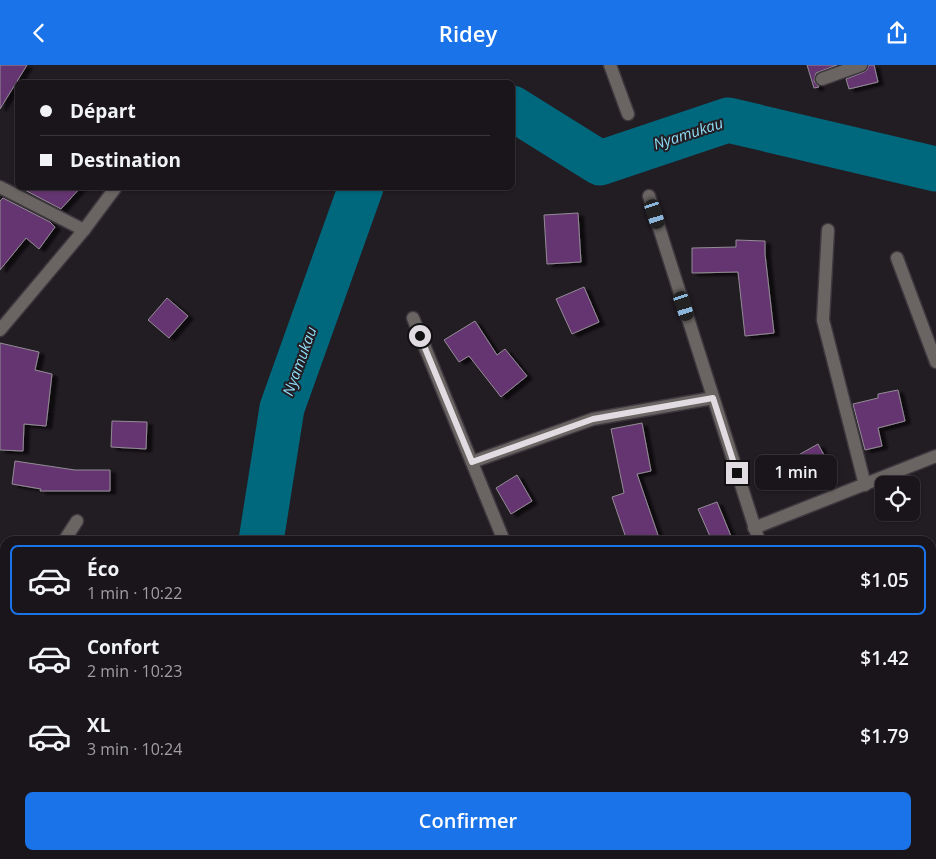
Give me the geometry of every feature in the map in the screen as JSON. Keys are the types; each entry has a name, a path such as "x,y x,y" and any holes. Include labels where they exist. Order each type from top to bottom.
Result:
{"street":[{"path":"610,65 628,114"},
{"path":"822,79 861,65"},
{"path":"0,187 84,230"},
{"path":"0,331 84,230 114,190"},
{"path":"649,196 756,536"},
{"path":"828,230 823,320 864,485"},
{"path":"897,258 936,362"},
{"path":"413,318 502,536"},
{"path":"472,462 593,419 713,398"},
{"path":"754,528 936,456"},
{"path":"67,536 77,521"}],"building":[{"path":"0,65 27,65 18,80 15,80 15,85 0,109"},
{"path":"807,65 837,65 816,73 814,81 819,87 814,88"},
{"path":"869,65 874,65 878,82 849,89 846,79 864,72"},
{"path":"25,190 78,190 61,209"},
{"path":"3,198 50,222 55,227 39,249 26,238 0,270 0,201"},
{"path":"578,213 581,262 547,264 544,215"},
{"path":"736,240 765,241 774,333 745,336 738,272 692,273 692,248 736,247"},
{"path":"584,287 599,322 572,334 556,299"},
{"path":"167,298 188,316 169,338 148,320"},
{"path":"475,321 497,355 505,349 527,376 501,397 469,356 459,362 444,340"},
{"path":"0,343 39,352 35,370 52,374 46,426 24,424 23,451 0,450"},
{"path":"898,390 905,421 878,428 882,446 865,450 853,404 878,398 878,394"},
{"path":"112,421 147,422 146,449 111,447"},
{"path":"642,423 651,471 637,474 658,536 625,536 612,497 624,493 611,429"},
{"path":"818,444 831,468 799,485 786,462"},
{"path":"15,461 75,470 110,470 110,491 40,491 41,489 12,484"},
{"path":"517,475 532,501 511,514 496,488"},
{"path":"717,502 731,536 710,536 698,509"}],"waterway":[{"name":"Nyamukau","path":"515,110 600,163 728,120 936,169"},
{"name":"Nyamukau","path":"262,536 282,408 360,190"}],"route":[{"path":"420,336 472,462 593,419 713,398 737,473"}]}
